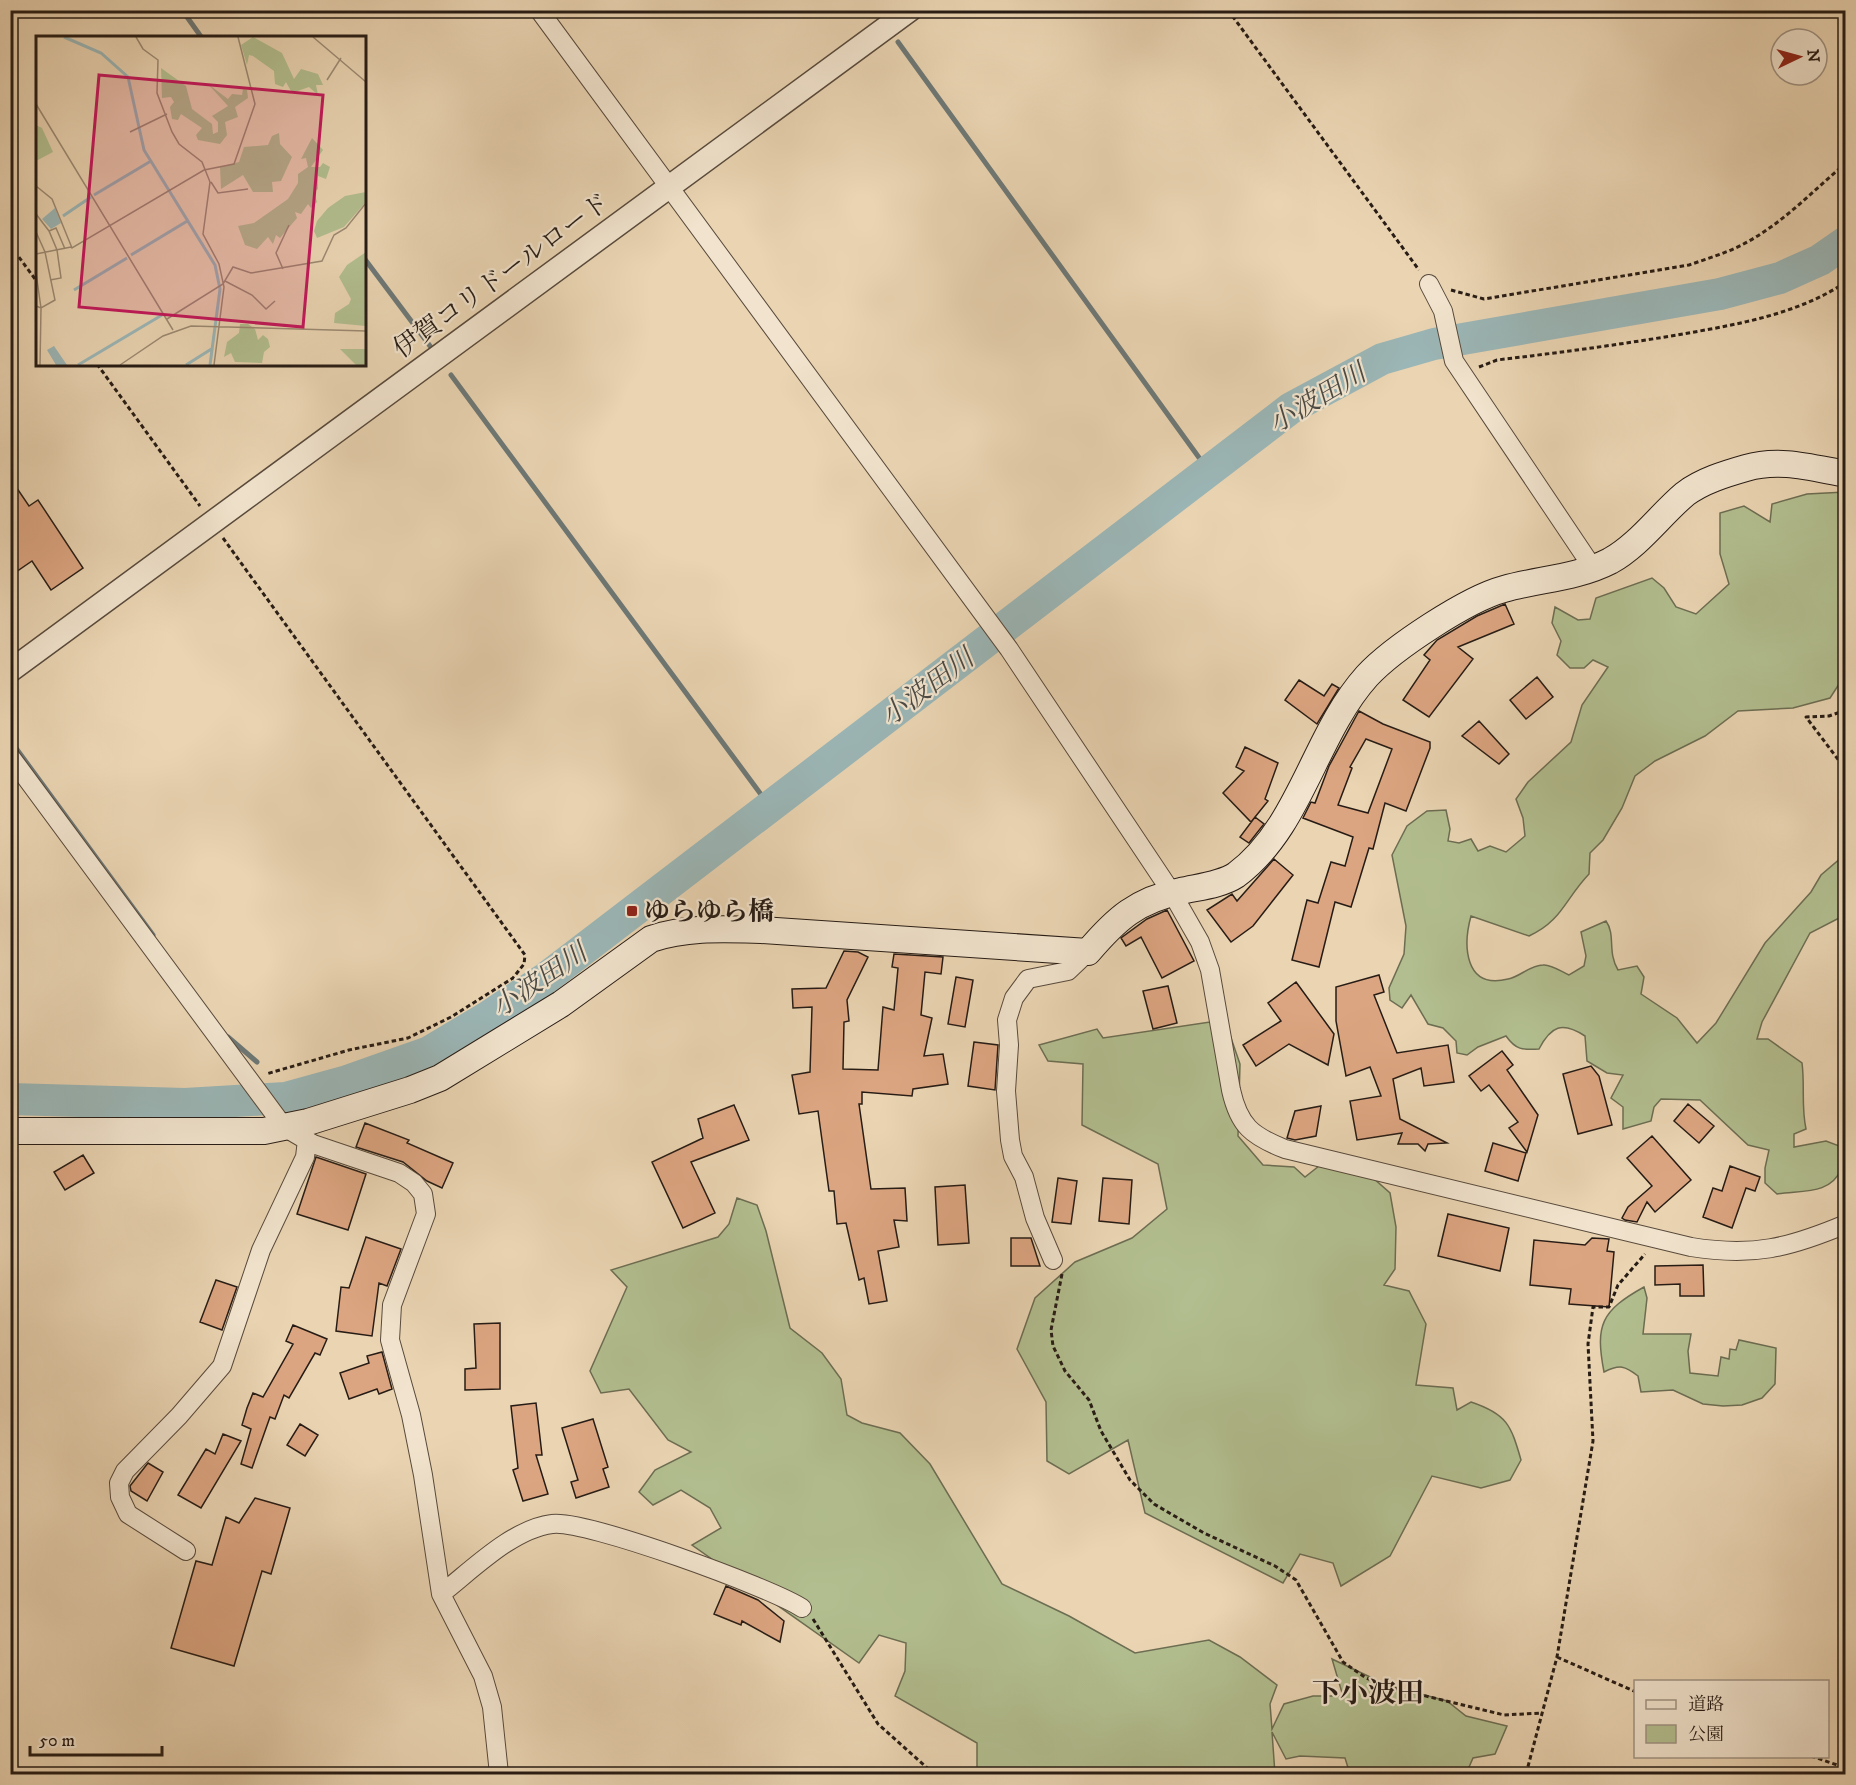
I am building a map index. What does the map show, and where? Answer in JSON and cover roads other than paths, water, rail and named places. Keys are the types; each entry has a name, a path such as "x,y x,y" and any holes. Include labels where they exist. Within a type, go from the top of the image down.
{"main road":[{"path":"10,1131 264,1131 278,1119 308,1122 399,1094 440,1078 561,1004 651,939 667,934 710,929 761,930 1088,952 1127,912 1147,900 1172,892 1221,882 1235,875 1270,841 1350,701 1367,677 1386,659 1453,613 1501,590 1593,568 1627,550 1687,493 1724,474 1750,466 1790,463 1845,474"}],"street":[{"path":"539,10 985,620 1009,649 1172,892 1200,942 1210,970 1235,1109 1246,1127 1260,1139 1285,1149 1691,1247 1735,1252 1787,1247 1845,1224"},
{"name":"伊賀コリドールロード","path":"10,671 211,522 325,442 910,10"},
{"path":"1429,284 1443,311 1459,367 1593,568"},
{"path":"10,756 278,1119 307,1140 399,1173 414,1183 423,1194 426,1214 392,1305 390,1331 393,1359 411,1414 423,1475 441,1594 483,1676 492,1707 499,1774"},
{"path":"1053,1260 1035,1218 1024,1177 1012,1148 1006,1091 1009,1045 1007,1020 1014,998 1028,979 1068,971 1088,952"},
{"path":"186,1551 128,1514 120,1497 119,1483 125,1471 179,1416 222,1365 261,1250 305,1157 307,1140"},
{"path":"441,1594 510,1539 551,1524 558,1524 603,1533 701,1566 789,1599 802,1608"}],"waterway":[{"path":"182,10 201,36"},
{"path":"875,10 880,16"},
{"path":"898,42 1208,470"},
{"name":"小波田川","path":"10,1099 185,1104 286,1098 344,1082 429,1052 546,978 1291,408 1382,359 1434,344 1720,294 1780,278 1820,260 1846,242"},
{"path":"366,261 430,346"},
{"path":"451,375 771,808"},
{"path":"10,740 153,935"},
{"path":"228,1037 257,1062"}],"place":[{"name":"ゆらゆら橋","path":"632,911"}],"district":[{"name":"下小波田","path":"1368,1692"}]}
